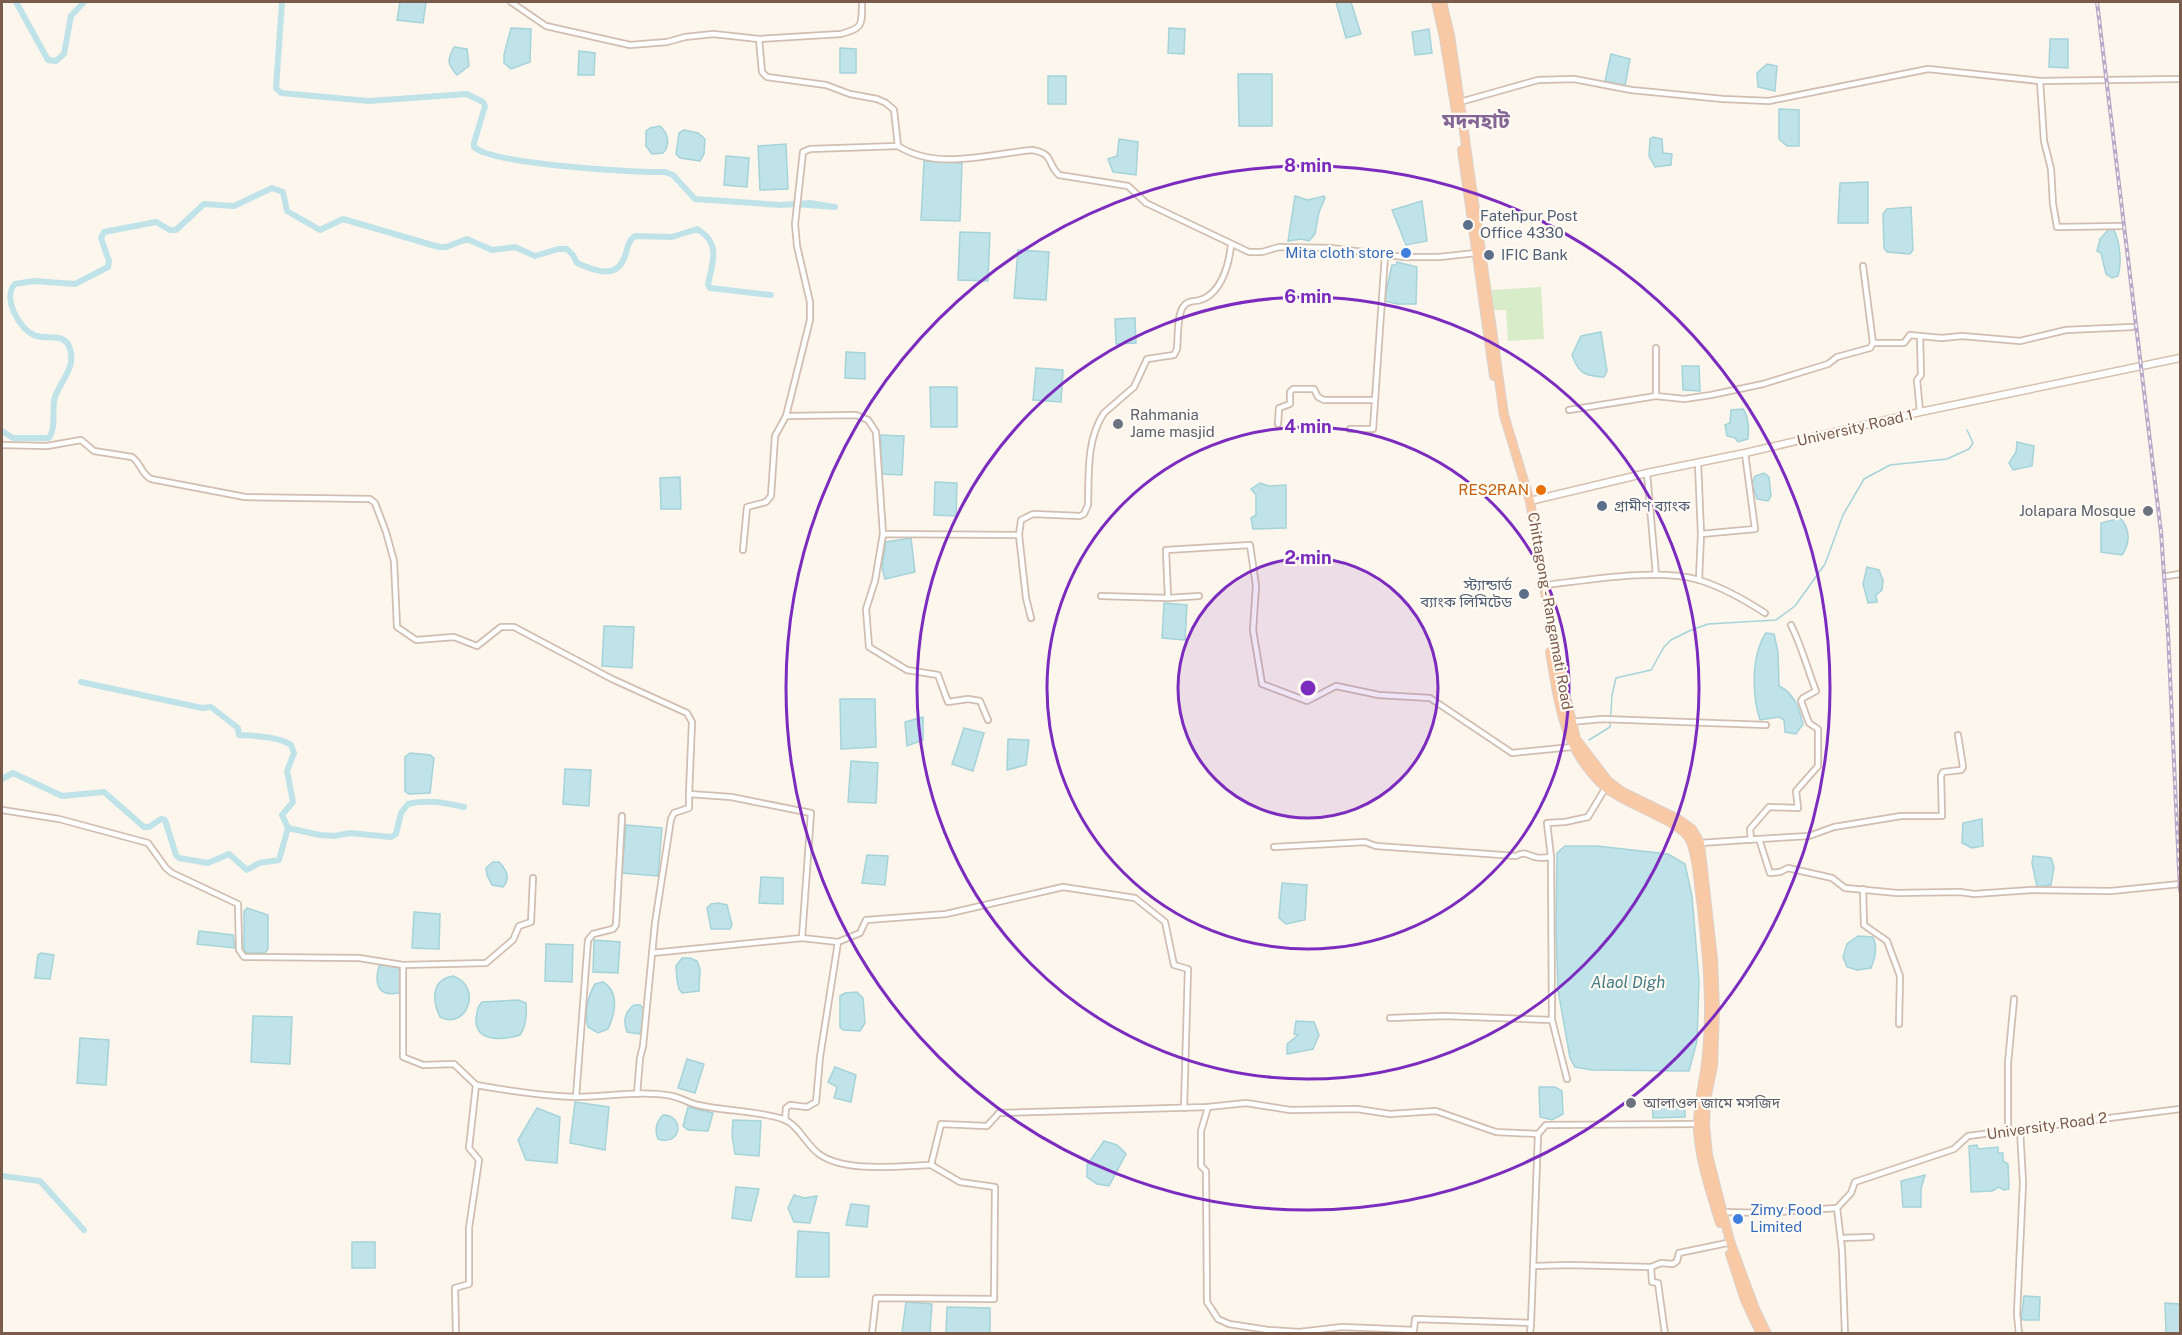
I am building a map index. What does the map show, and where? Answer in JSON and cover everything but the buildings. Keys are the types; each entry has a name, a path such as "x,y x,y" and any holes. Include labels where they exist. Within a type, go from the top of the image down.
{"highway":[{"name":"Chittagong - Rangamati Road","path":"1436,2 1449,66 1501,418 1525,501 1566,731 1572,747 1606,788 1629,803 1678,826 1691,841 1704,930 1710,997 1707,1053 1698,1124 1702,1159 1745,1300 1761,1334"},
{"name":"Chittagong - Rangamati Road","path":"1442,2 1450,35 1504,415 1530,501 1554,646 1570,722 1576,740 1608,781 1621,791 1678,819 1692,829 1700,843"},
{"path":"1700,843 1713,959 1715,1010 1713,1066 1706,1100 1705,1125 1708,1155 1730,1242 1755,1309 1767,1334"}],"main road":[{"name":"University Road 1","path":"1530,501 1920,412 2181,358"}],"street":[{"path":"511,2 546,26 630,45 667,42 685,37 713,34 759,39 840,34 860,26 862,5"},
{"path":"759,39 762,72 767,77 826,85 886,103 894,110 898,146"},
{"path":"1460,102 1538,80 1574,79 1631,90 1769,101 1928,69 2040,81 2181,79"},
{"path":"2040,81 2044,141 2051,169 2057,227 2121,226"},
{"path":"743,549 747,507 766,502 771,496 775,436 786,416 810,320 810,302 797,246 795,224 803,152 810,149 898,146 911,154 925,158 948,160 1021,151 1042,152 1050,157 1054,170 1059,175 1128,186 1146,203 1249,252 1262,252 1279,247 1331,248 1385,255 1440,257 1476,253"},
{"path":"1031,618 1026,598 1019,535 1021,520 1033,514 1080,516 1087,511 1090,449 1100,419 1134,387 1147,359 1174,354 1177,349 1180,312 1183,305 1211,295 1218,287 1231,245"},
{"path":"1350,429 1373,429 1385,255"},
{"path":"1569,410 1656,396 1684,399 1762,384 1828,364 1837,357 1870,348 1873,343 1863,266"},
{"path":"1873,343 1904,343 1910,335 1941,338 1962,336 2020,341 2066,330 2091,327 2132,327"},
{"path":"1920,336 1921,375 1917,380 1920,412"},
{"path":"1656,348 1656,396"},
{"path":"1278,424 1279,408 1290,404 1290,392 1293,389 1314,389 1318,397 1324,400 1375,400"},
{"path":"786,416 856,415 868,420 876,432 883,534 875,581 866,609 869,647 907,670 938,675 948,702 968,699 980,701 988,720"},
{"path":"2,445 47,446 81,440 94,451 132,457 146,477 151,479 245,497 370,499 375,503 394,561 397,627 416,640 454,636 477,646 501,627 514,627 612,679 687,713 692,722 689,808 672,815 654,923 638,1094"},
{"path":"1701,534 1755,529 1745,453"},
{"path":"1698,464 1701,534 1699,580"},
{"path":"1647,473 1656,575"},
{"path":"883,534 1019,535"},
{"path":"1168,597 1166,550 1250,545 1256,586 1253,630 1262,684 1307,701 1336,686 1379,695 1430,698 1512,753 1572,747"},
{"path":"2167,576 2181,574"},
{"path":"1546,585 1668,575 1699,580 1743,599 1765,613"},
{"path":"1101,596 1199,596"},
{"path":"1750,840 1749,829 1769,807 1798,807 1796,790 1818,766 1818,729 1809,723 1801,700 1816,691 1804,659 1803,648 1791,625"},
{"path":"1570,722 1602,719 1766,725"},
{"path":"1700,843 1809,836 1834,827 1901,816 1942,816 1941,776 1943,772 1960,770 1963,767 1958,735"},
{"path":"1566,1079 1552,1020 1551,857 1547,823 1588,818 1606,788"},
{"path":"689,794 731,796 811,813 802,938"},
{"path":"2,810 59,819 148,843 172,873 238,904 239,950 244,957 359,958 403,965 486,963 513,940 519,926 531,922 533,878"},
{"path":"576,1096 588,940 593,934 611,930 616,925 622,816"},
{"path":"1759,839 1770,873 1788,868 1832,878 1845,888 1897,893 1960,892 1974,894 2031,890 2111,891 2181,884"},
{"path":"1274,847 1365,842 1376,846 1516,856 1528,853 1537,858 1551,857"},
{"path":"652,953 802,938 838,942 860,933 866,920 946,914 1062,886 1135,898 1165,922 1174,965 1188,969 1184,1108"},
{"path":"1863,889 1864,925 1887,941 1900,976 1899,1024"},
{"path":"785,1120 786,1108 790,1105 807,1107 816,1102 820,1057 838,942"},
{"path":"403,965 403,1057 423,1065 454,1064 476,1085 528,1094 672,1096 699,1105 785,1120 804,1136 818,1154 837,1162 860,1166 931,1166 960,1182 995,1187 994,1299 876,1298 872,1334"},
{"path":"2008,1132 2008,1063 2014,999"},
{"path":"1390,1018 1444,1016 1552,1020"},
{"path":"456,1334 455,1288 469,1284 468,1227 479,1161 469,1148 476,1085"},
{"path":"931,1166 941,1124 987,1126 999,1113 1208,1107 1246,1102 1290,1110 1357,1109 1389,1114 1436,1111 1496,1132 1538,1134"},
{"path":"1208,1107 1201,1131 1201,1166 1206,1171 1208,1302 1218,1319 1229,1324 1299,1332 1342,1327 1414,1330 1415,1319 1531,1323"},
{"name":"University Road 2","path":"1837,1208 1851,1192 1855,1182 1954,1149 1968,1136 2181,1109"},
{"path":"1530,1334 1538,1134 1546,1125 1698,1124"},
{"path":"2019,1334 2017,1314 2023,1183 2020,1130"},
{"path":"1723,1212 1765,1213 1837,1208 1841,1238 1845,1334"},
{"path":"1841,1238 1871,1238"},
{"path":"1533,1266 1569,1264 1651,1267 1661,1263 1673,1264 1677,1261 1679,1253 1727,1243"},
{"path":"1651,1267 1652,1282 1658,1283 1665,1334"}],"green space":[{"path":"1541,287 1544,339 1508,341 1506,310 1493,310 1492,290"}],"water":[{"path":"400,2 426,2 423,23 397,20"},
{"path":"1336,2 1351,2 1361,34 1346,38"},
{"path":"511,28 531,29 530,62 511,69 504,63 504,55"},
{"path":"1169,28 1185,29 1184,54 1168,53"},
{"path":"1429,29 1432,53 1415,55 1412,32"},
{"path":"2050,39 2068,39 2068,68 2049,67"},
{"path":"454,47 467,49 469,66 457,75 449,62"},
{"path":"840,48 856,49 856,73 840,73"},
{"path":"579,51 595,53 594,75 578,75"},
{"path":"1611,54 1630,59 1625,86 1605,81"},
{"path":"1767,64 1777,66 1775,91 1758,87 1757,73"},
{"path":"1238,74 1272,74 1272,126 1239,126"},
{"path":"1048,76 1066,76 1066,104 1048,104"},
{"path":"1779,109 1799,110 1799,146 1787,146 1779,139"},
{"path":"660,126 667,136 668,143 663,153 652,154 646,146 646,131"},
{"path":"684,130 698,133 705,139 704,154 700,161 680,158 676,154 679,133"},
{"path":"1653,137 1662,139 1663,153 1672,154 1671,165 1655,167 1649,156 1650,139"},
{"path":"1119,139 1138,142 1136,175 1113,172 1108,159 1117,156"},
{"path":"786,144 788,189 760,190 758,146"},
{"path":"726,156 749,158 747,187 724,185"},
{"path":"924,161 962,163 960,221 921,220"},
{"path":"1868,182 1868,223 1838,223 1840,183"},
{"path":"1295,196 1308,200 1324,196 1325,198 1319,212 1315,234 1309,241 1301,239 1288,241"},
{"path":"1422,201 1427,241 1406,245 1392,210"},
{"path":"1911,207 1913,250 1910,254 1887,252 1884,248 1883,214 1887,209"},
{"path":"2109,229 2114,230 2120,253 2118,276 2112,278 2106,274 2101,253 2097,251 2100,239"},
{"path":"960,232 990,233 988,281 958,280"},
{"path":"1018,250 1049,252 1046,300 1014,298"},
{"path":"1397,262 1417,267 1416,304 1384,301 1392,265 1396,265"},
{"path":"1135,318 1136,343 1116,344 1115,319"},
{"path":"1601,332 1607,371 1604,377 1583,373 1572,355 1581,336"},
{"path":"846,352 865,353 865,379 845,378"},
{"path":"1682,366 1699,366 1700,391 1683,390"},
{"path":"1036,368 1063,370 1061,402 1033,400"},
{"path":"930,387 957,387 957,427 931,427"},
{"path":"1743,409 1747,419 1748,439 1738,442 1735,438 1727,436 1725,425 1730,423 1731,410"},
{"path":"881,435 904,436 902,475 880,474"},
{"path":"2017,442 2034,446 2032,466 2013,470 2009,463 2016,452"},
{"path":"1764,473 1769,477 1771,496 1768,501 1757,499 1752,484 1755,476"},
{"path":"680,477 681,509 661,509 660,478"},
{"path":"935,482 957,483 956,516 934,515"},
{"path":"1260,483 1269,486 1286,485 1286,528 1253,529 1251,518 1256,515 1256,495 1251,489"},
{"path":"2120,518 2128,532 2125,551 2122,555 2101,552 2101,523"},
{"path":"911,538 915,572 885,579 882,568 886,542"},
{"path":"1867,567 1879,570 1883,580 1882,590 1876,595 1877,602 1868,603 1863,584"},
{"path":"1164,603 1187,605 1185,640 1162,638"},
{"path":"604,626 634,627 632,668 602,666"},
{"path":"1766,633 1774,634 1778,652 1779,686 1792,697 1802,719 1803,724 1796,734 1785,732 1784,720 1779,717 1760,720 1757,710 1754,687 1755,664"},
{"path":"840,699 875,699 876,747 841,749"},
{"path":"923,717 923,740 907,746 905,722"},
{"path":"964,728 984,733 973,771 952,764"},
{"path":"1008,739 1029,740 1026,765 1007,770"},
{"path":"410,753 430,755 434,758 430,793 409,794 405,791 405,757"},
{"path":"851,761 878,763 876,803 848,802"},
{"path":"565,769 591,770 589,806 563,804"},
{"path":"1982,819 1983,846 1972,848 1962,843 1963,823"},
{"path":"626,825 662,828 658,876 622,873"},
{"name":"Alaol Digh","path":"1565,846 1597,846 1668,854 1685,864 1692,896 1699,981 1697,1041 1689,1071 1592,1070 1575,1067 1570,1058 1558,990 1556,929 1557,853"},
{"path":"867,855 888,856 885,885 862,883"},
{"path":"2033,856 2051,858 2054,867 2051,885 2037,887 2032,863"},
{"path":"493,862 499,862 505,871 507,880 503,887 492,885 487,875 486,868"},
{"path":"761,877 783,878 783,904 759,903"},
{"path":"1282,883 1307,885 1305,920 1286,924 1279,918"},
{"path":"711,904 727,905 732,925 730,929 711,929 707,908"},
{"path":"247,908 268,915 268,949 265,953 246,953 244,950 244,911"},
{"path":"414,912 440,914 439,949 412,948"},
{"path":"199,931 233,935 235,948 197,944"},
{"path":"1858,936 1873,937 1875,953 1871,968 1857,970 1847,967 1843,957 1847,944"},
{"path":"594,940 620,942 618,973 593,972"},
{"path":"546,944 573,945 572,982 545,981"},
{"path":"41,953 54,955 50,979 35,978 38,955"},
{"path":"682,958 697,961 700,969 699,991 682,993 679,989 676,966"},
{"path":"384,964 399,968 401,980 399,993 386,993 379,988 377,978 379,966"},
{"path":"453,976 462,981 469,997 464,1013 450,1020 440,1017 435,992 441,982"},
{"path":"603,982 612,991 614,1010 608,1029 598,1033 588,1027 587,1010 590,994 595,984"},
{"path":"857,992 863,998 865,1023 860,1031 843,1030 840,1027 840,996"},
{"path":"518,1000 526,1003 525,1024 520,1035 499,1039 481,1033 476,1020 478,1008 482,1002"},
{"path":"634,1005 640,1005 644,1009 642,1029 639,1034 627,1032 625,1024 626,1014"},
{"path":"253,1016 292,1017 290,1064 251,1062"},
{"path":"1296,1021 1314,1022 1319,1035 1313,1049 1287,1054 1287,1044 1298,1035 1294,1034"},
{"path":"80,1038 109,1040 106,1085 77,1083"},
{"path":"687,1059 704,1064 695,1093 678,1088"},
{"path":"835,1067 856,1075 851,1102 834,1098 837,1087 828,1082"},
{"path":"1539,1087 1555,1087 1562,1091 1563,1114 1552,1120 1540,1117"},
{"path":"575,1102 609,1107 605,1150 570,1143"},
{"path":"1652,1102 1685,1102 1685,1117 1653,1118"},
{"path":"688,1107 713,1113 708,1131 688,1130 683,1126"},
{"path":"537,1108 560,1117 557,1163 526,1160 518,1140"},
{"path":"663,1115 670,1116 677,1125 678,1130 672,1139 658,1139 657,1123"},
{"path":"733,1120 761,1121 759,1156 735,1154 732,1136"},
{"path":"1104,1141 1117,1145 1126,1154 1109,1186 1097,1184 1087,1177 1087,1165"},
{"path":"1977,1145 1978,1149 1998,1147 1998,1153 2003,1153 2003,1161 2008,1164 2009,1189 2004,1190 1999,1187 1992,1191 1971,1192 1969,1146"},
{"path":"1925,1175 1921,1189 1921,1207 1903,1207 1901,1181"},
{"path":"736,1187 759,1189 751,1221 732,1218"},
{"path":"794,1195 804,1198 817,1196 810,1223 794,1222 788,1208"},
{"path":"851,1204 869,1206 867,1227 846,1225"},
{"path":"798,1231 829,1233 829,1277 796,1277"},
{"path":"352,1242 375,1242 375,1268 352,1268"},
{"path":"2024,1296 2040,1297 2039,1320 2021,1319"},
{"path":"906,1302 932,1304 930,1333 902,1333"},
{"path":"2165,1303 2180,1304 2180,1333 2166,1333"},
{"path":"947,1307 990,1308 990,1333 946,1333"}],"waterway":[{"path":"16,2 48,60 56,61 64,54 71,16 84,2"},
{"path":"282,2 276,88 281,93 369,101 467,94 483,102 485,106 474,147 487,153 535,163 624,171 665,172 673,175 695,199 781,205 810,203 835,207 795,204"},
{"path":"2,431 13,438 49,438 53,428 55,397 71,362 68,343 60,338 34,335 28,332 18,320 10,297 15,284 34,281 75,284 108,267 109,261 101,238 104,232 156,222 170,230 176,230 204,204 234,206 272,188 283,192 287,211 320,230 343,219 439,247 446,247 467,239 492,250 515,247 535,256 558,249 567,249 577,263 605,272 621,264 629,243 635,236 672,237 697,229 705,234 712,246 713,260 708,284 710,288 771,295"},
{"path":"1589,740 1610,727 1612,695 1616,678 1651,670 1664,647 1671,640 1708,624 1776,620 1795,606 1825,564 1843,515 1864,479 1890,465 1947,459 1969,449 1973,443 1967,430"},
{"path":"81,682 202,708 211,707 238,728 239,735 272,738 291,745 294,753 287,771 293,802 282,815 288,828"},
{"path":"2,779 13,773 62,796 104,792 144,827 149,827 161,819 165,820 179,858 208,863 229,854 247,870 259,863 279,860 288,828 320,835 334,836 350,833 391,837 396,834 401,813 408,804 429,802 464,807"},
{"path":"2,1176 40,1181 84,1230"}],"railway":[{"path":"2097,2 2161,532 2180,891"}],"place":[{"name":"Fatehpur Post Office 4330","path":"1468,225"},
{"name":"Mita cloth store","path":"1406,253"},
{"name":"IFIC Bank","path":"1489,255"},
{"name":"Rahmania Jame masjid","path":"1118,424"},
{"name":"RES2RAN","path":"1541,490"},
{"name":"গ্রামীণ ব্যাংক","path":"1602,506"},
{"name":"Jolapara Mosque","path":"2148,511"},
{"name":"স্ট্যান্ডার্ড ব্যাংক লিমিটেড","path":"1524,594"},
{"name":"আলাওল জামে মসজিদ","path":"1631,1103"},
{"name":"Zimy Food Limited","path":"1738,1219"}],"district":[{"name":"মদনহাট","path":"1476,121"}]}
